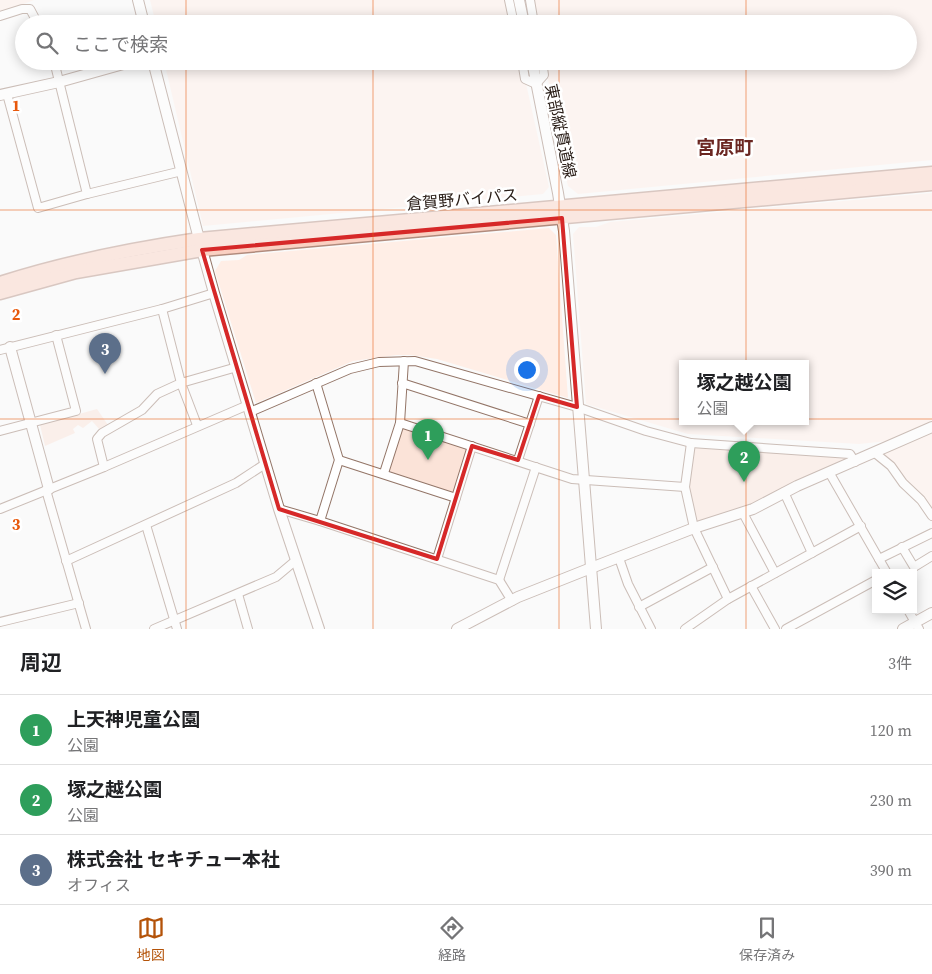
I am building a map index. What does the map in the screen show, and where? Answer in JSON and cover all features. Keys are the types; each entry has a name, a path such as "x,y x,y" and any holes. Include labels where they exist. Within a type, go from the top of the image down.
{"highway":[{"name":"倉賀野バイパス","path":"561,212 932,173"},
{"name":"倉賀野バイパス","path":"0,282 128,250 561,212 932,184"},
{"name":"倉賀野バイパス","path":"0,294 76,272 200,244"}],"street":[{"path":"138,0 141,15"},
{"path":"508,0 512,15"},
{"path":"519,0 522,15"},
{"path":"530,0 532,15"},
{"path":"0,16 22,9 30,9 33,15"},
{"path":"56,70 87,194"},
{"path":"102,70 59,82 3,94 38,208 182,170"},
{"path":"155,70 214,293 295,561 319,629"},
{"path":"524,70 525,79 536,84 544,75 543,70"},
{"name":"東部縦貫道線","path":"534,70 561,212 596,629"},
{"path":"86,629 66,562 31,424 5,348 162,309 214,293"},
{"path":"162,309 181,383 197,425"},
{"path":"0,431 76,411 56,335"},
{"path":"384,473 400,423 404,361"},
{"path":"1,506 104,467 197,425 249,408 364,364 404,361 429,365 539,396 646,431 691,443 850,454 855,462"},
{"path":"104,467 97,439 102,433 142,410 157,394 181,383 237,367"},
{"path":"316,383 339,460 320,521"},
{"path":"402,383 530,424"},
{"path":"518,460 539,396"},
{"path":"400,423 572,479 684,487"},
{"path":"456,629 512,601 591,568 694,528 743,513 784,492 932,427"},
{"path":"691,443 684,487 694,528 728,599"},
{"path":"438,559 472,446"},
{"path":"875,453 891,466 903,483 921,500 932,516"},
{"path":"339,460 384,473 456,498"},
{"path":"66,562 236,483 265,464"},
{"path":"499,580 536,467"},
{"path":"829,472 885,569"},
{"path":"784,492 812,553"},
{"path":"279,509 499,580 512,601"},
{"path":"743,513 775,573"},
{"path":"146,526 177,629"},
{"path":"685,629 728,599 861,526"},
{"path":"879,559 932,532"},
{"path":"902,547 914,567 932,556"},
{"path":"619,558 639,607 651,629"},
{"path":"154,629 276,577 295,561"},
{"path":"639,607 713,567"},
{"path":"786,629 872,582"},
{"path":"751,586 775,629"},
{"path":"238,594 248,629"},
{"path":"0,622 79,603"},
{"path":"910,614 917,626"},
{"path":"903,629 917,626 932,614"}],"highlighted area":[{"path":"562,218 577,407 539,396 518,460 472,446 437,559 279,509 202,250"}],"shaded area":[{"path":"0,0 34,0 0,13"},
{"path":"150,0 507,0 510,15 154,15"},
{"path":"532,0 932,0 932,160 578,194 568,186 549,104 546,70 917,70 917,15 535,15"},
{"path":"166,70 523,70 549,187 543,194 203,226"},
{"path":"932,193 932,422 888,441 859,444 688,434 586,404 573,234 579,227 596,227 610,222"},
{"path":"549,228 556,235 568,398 437,359 397,355 353,361 256,403 215,271 221,261 239,260 247,255"},
{"path":"97,409 108,425 100,430 92,421 83,428 78,425 73,429 75,433 45,446 40,425"},
{"path":"404,428 467,447 455,490 452,492 391,472 388,469 401,429"},
{"path":"932,433 932,511 883,458 884,454"},
{"path":"696,448 847,457 847,461 748,507 696,522 689,486 694,450"}],"place":[{"name":"株式会社 セキチュー本社","path":"105,374"},
{"name":"上天神児童公園","path":"428,460"},
{"name":"塚之越公園","path":"744,482"}],"district":[{"name":"宮原町","path":"725,147"}]}
